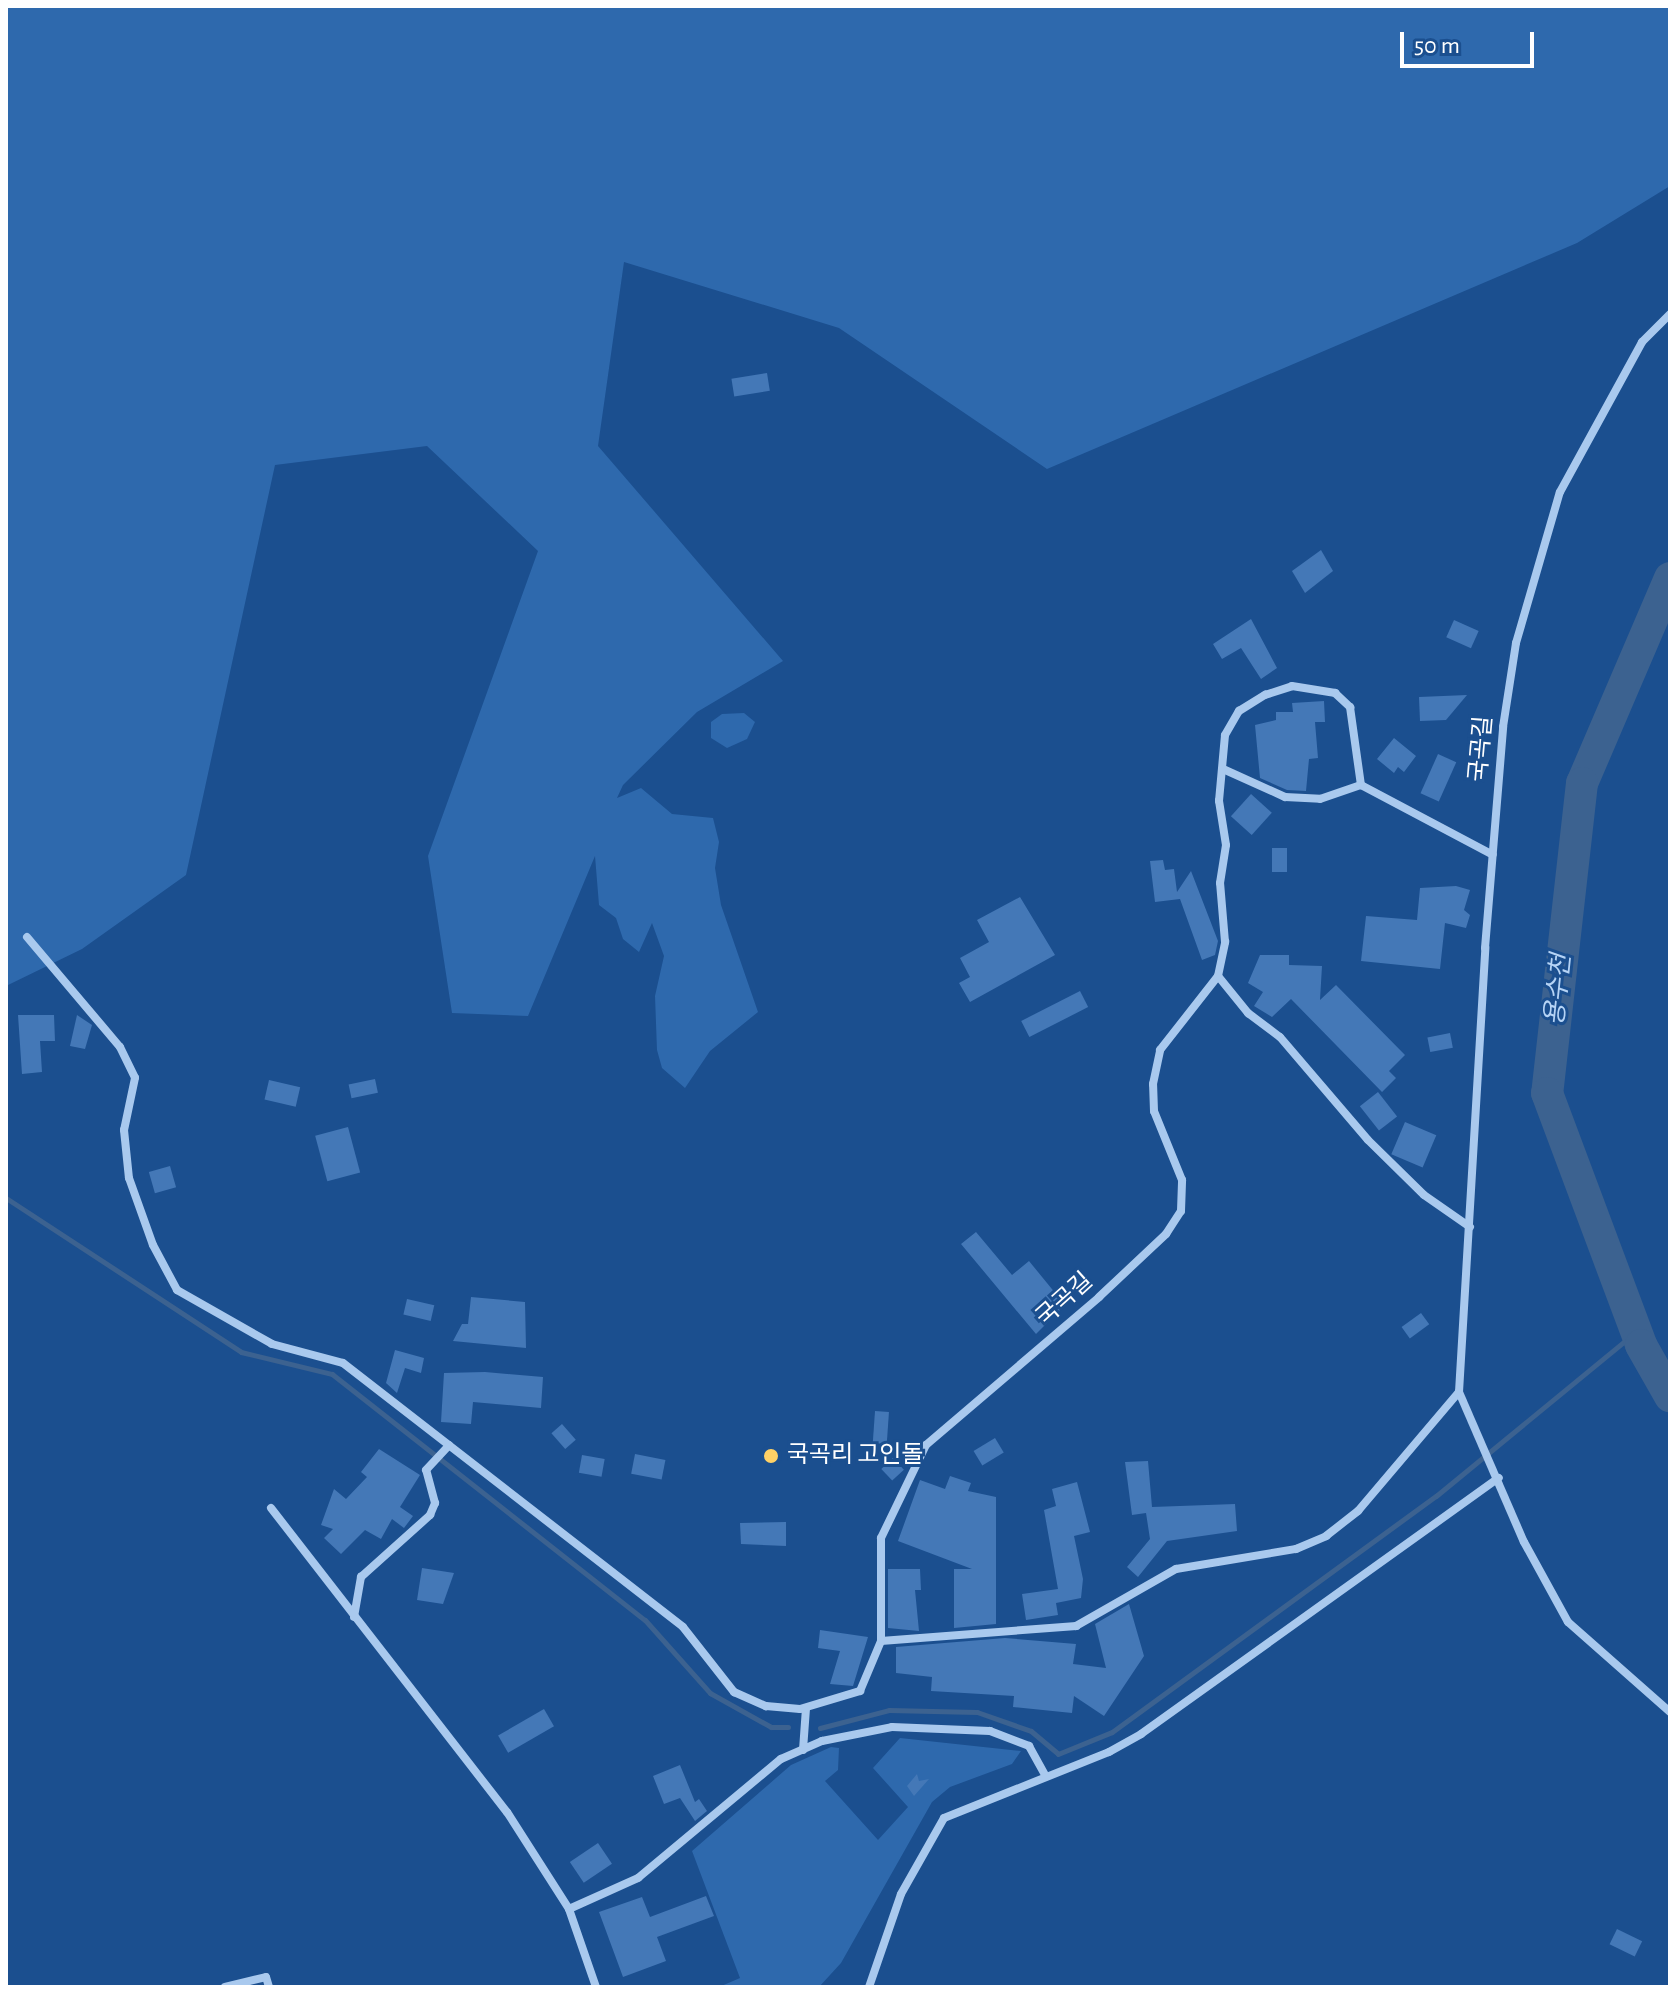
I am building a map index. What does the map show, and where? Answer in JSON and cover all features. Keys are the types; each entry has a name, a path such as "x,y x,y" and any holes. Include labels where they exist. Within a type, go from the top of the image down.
{"street":[{"name":"국곡길","path":"1459,1392 1503,727 1536,566 1560,492 1597,419 1642,342 1670,314"},
{"name":"국곡길","path":"881,1641 881,1538 926,1445 1099,1297 1166,1234 1181,1211 1182,1180 1154,1111 1153,1084 1160,1050 1218,976 1225,942 1220,883 1226,845 1219,801 1225,735 1239,711 1284,689 1316,687 1335,693 1350,707 1361,785"},
{"path":"1223,769 1285,797 1320,799 1361,785 1493,855"},
{"path":"27,937 120,1047 135,1078 124,1130 129,1178 153,1245 177,1290 272,1344 343,1363 447,1447 683,1627 734,1692 766,1706 806,1708 860,1691 881,1641 1076,1626 1176,1569 1296,1549 1326,1536 1358,1511 1459,1392 1498,1474 1524,1542 1568,1622 1670,1712"},
{"path":"1218,976 1248,1013 1280,1037 1379,1151 1424,1195 1470,1227"},
{"path":"354,1617 361,1577 430,1515 435,1503 426,1470 447,1447"},
{"path":"869,1987 901,1894 944,1818 1141,1734 1498,1474"},
{"path":"271,1508 507,1812 569,1909 596,1987"},
{"path":"803,1750 806,1708"},
{"path":"569,1909 638,1878 781,1759 803,1750 892,1727 990,1731 1029,1746 1046,1777"},
{"path":"225,1987 266,1977 269,1987"}],"shaded area":[{"path":"6,6 1670,6 1670,186 1577,243 1047,469 839,328 624,262 598,446 783,661 697,712 623,785 617,798 641,788 672,814 713,818 719,842 715,868 721,905 758,1012 710,1051 685,1088 662,1068 657,1050 655,996 664,956 652,923 639,952 623,939 616,918 599,905 595,856 528,1016 452,1013 428,856 538,551 427,446 275,465 186,875 82,949 6,986"},
{"path":"744,713 755,722 747,739 727,748 711,738 711,722 722,714"},
{"path":"900,1738 1021,1751 1012,1764 950,1787 932,1802 841,1963 819,1987 719,1987 740,1978 692,1851 791,1765 831,1747 839,1748 838,1770 825,1781 878,1840 908,1807 873,1768"}],"building":[{"path":"767,373 770,391 734,396 731,379"},
{"path":"1321,550 1333,571 1305,593 1292,571"},
{"path":"1251,619 1277,668 1261,679 1241,648 1222,659 1213,644"},
{"path":"1454,620 1479,631 1471,648 1446,637"},
{"path":"1467,695 1446,720 1420,721 1419,697"},
{"path":"1324,701 1325,722 1315,722 1318,758 1309,759 1306,791 1287,790 1260,778 1255,725 1276,720 1276,712 1293,712 1292,703"},
{"path":"1394,738 1416,756 1404,772 1398,767 1394,773 1377,759"},
{"path":"1438,754 1456,762 1439,801 1421,793"},
{"path":"1251,794 1272,813 1252,835 1231,816"},
{"path":"1272,848 1287,848 1287,872 1272,872"},
{"path":"1163,860 1165,870 1174,869 1177,892 1191,871 1218,941 1215,955 1202,960 1180,899 1155,902 1150,861"},
{"path":"1456,886 1470,890 1464,910 1470,915 1466,928 1445,923 1440,969 1361,961 1366,916 1417,920 1420,888"},
{"path":"1020,897 1055,955 970,1002 959,983 970,977 960,958 989,942 977,920"},
{"path":"1260,955 1289,955 1289,965 1322,966 1320,1000 1336,985 1405,1055 1389,1071 1396,1078 1382,1092 1291,999 1272,1017 1254,1006 1263,992 1248,983"},
{"path":"1080,991 1088,1007 1029,1037 1021,1021"},
{"path":"18,1015 54,1015 55,1041 40,1041 42,1072 22,1074"},
{"path":"77,1015 92,1025 85,1049 70,1046"},
{"path":"1450,1033 1453,1048 1430,1052 1427,1037"},
{"path":"375,1079 378,1093 352,1098 349,1085"},
{"path":"269,1080 300,1087 296,1107 265,1099"},
{"path":"1378,1092 1397,1116 1379,1131 1360,1106"},
{"path":"1405,1122 1436,1135 1423,1168 1391,1154"},
{"path":"348,1127 360,1172 327,1181 315,1136"},
{"path":"170,1166 176,1187 155,1193 149,1172"},
{"path":"976,1232 1012,1275 1029,1261 1065,1305 1036,1334 961,1244"},
{"path":"471,1297 525,1302 526,1348 453,1341 462,1324 468,1324"},
{"path":"407,1299 434,1305 431,1321 403,1315"},
{"path":"1421,1313 1429,1324 1410,1338 1402,1327"},
{"path":"395,1350 424,1358 421,1373 405,1368 397,1393 386,1383"},
{"path":"485,1372 543,1377 541,1408 473,1402 471,1424 441,1422 444,1373"},
{"path":"875,1411 889,1412 887,1444 873,1443"},
{"path":"562,1424 576,1440 565,1449 551,1433"},
{"path":"995,1438 1004,1453 982,1465 974,1451"},
{"path":"379,1449 420,1475 400,1507 413,1516 404,1528 392,1519 381,1539 365,1530 341,1554 324,1538 333,1529 321,1525 334,1489 346,1499 367,1477 361,1472"},
{"path":"635,1454 665,1460 662,1480 631,1474"},
{"path":"582,1455 605,1459 602,1477 579,1473"},
{"path":"893,1458 904,1470 892,1481 881,1469"},
{"path":"1148,1461 1152,1507 1235,1504 1237,1531 1167,1541 1138,1577 1127,1567 1150,1539 1146,1513 1132,1515 1125,1462"},
{"path":"950,1476 971,1483 968,1491 996,1497 996,1624 954,1628 954,1569 972,1569 898,1541 920,1480 945,1489"},
{"path":"1077,1482 1090,1532 1074,1536 1083,1579 1081,1598 1056,1603 1058,1615 1026,1620 1022,1594 1058,1589 1044,1510 1056,1506 1052,1489"},
{"path":"786,1522 786,1546 741,1544 740,1523"},
{"path":"422,1568 454,1573 443,1604 417,1600"},
{"path":"888,1569 920,1569 921,1590 915,1590 919,1631 888,1628"},
{"path":"1129,1604 1144,1656 1104,1716 1074,1696 1072,1713 1013,1707 1014,1696 931,1691 932,1677 896,1673 896,1647 1005,1638 1076,1644 1073,1664 1106,1668 1095,1624"},
{"path":"820,1630 868,1637 853,1686 830,1684 840,1651 818,1648"},
{"path":"544,1709 554,1726 508,1753 498,1736"},
{"path":"680,1765 695,1802 699,1799 707,1811 695,1821 680,1798 664,1804 653,1776"},
{"path":"917,1774 919,1781 929,1779 914,1796 907,1786"},
{"path":"598,1843 612,1864 584,1883 570,1862"},
{"path":"706,1896 714,1916 657,1937 666,1961 623,1977 599,1912 642,1897 650,1917"},
{"path":"1617,1929 1642,1941 1635,1957 1610,1944"}],"waterway":[{"name":"용수천","path":"1670,578 1582,783 1547,1093 1641,1345 1670,1396"},
{"path":"6,1198 241,1352 332,1374 645,1620 710,1693 771,1727 788,1727"},
{"path":"820,1728 889,1710 977,1712 1031,1731 1058,1754 1112,1732 1436,1496 1636,1332"}],"place":[{"name":"국곡리 고인돌","path":"771,1456"}]}
